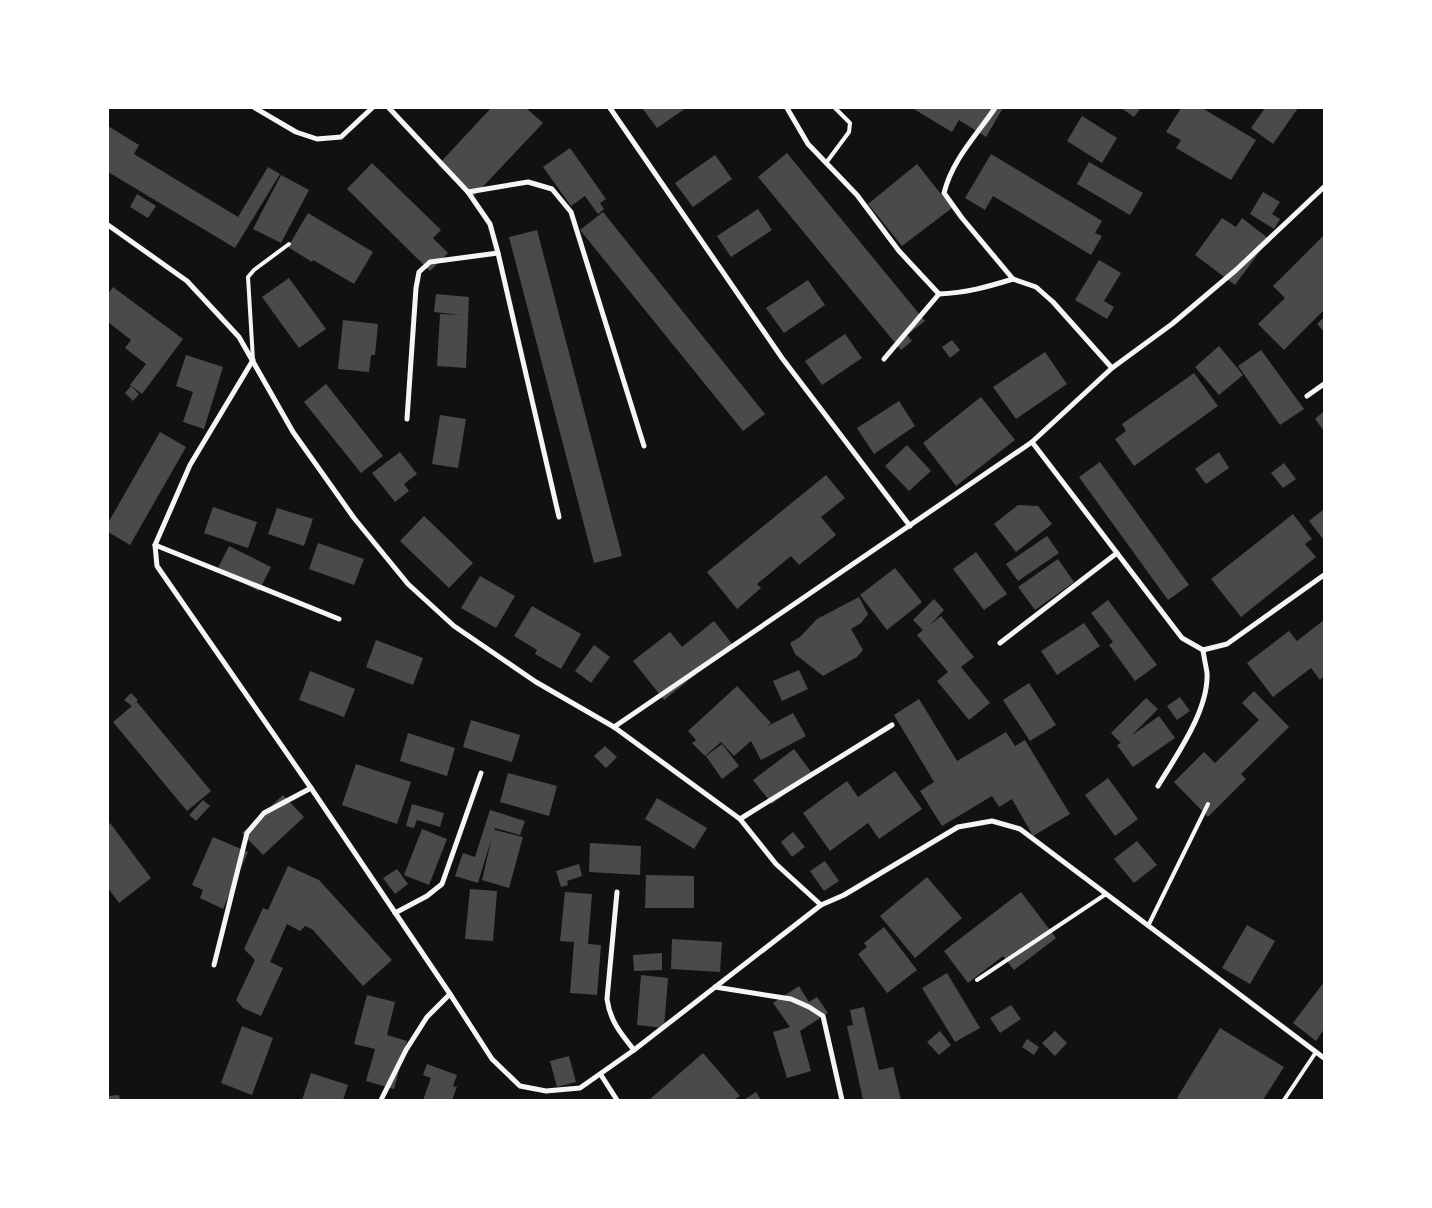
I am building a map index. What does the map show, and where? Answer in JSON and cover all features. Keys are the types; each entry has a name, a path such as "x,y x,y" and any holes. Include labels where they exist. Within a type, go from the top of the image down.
{"street":[{"path":"255,108 296,132 317,139 341,137 372,108"},
{"path":"389,108 468,192 490,224 559,517"},
{"path":"610,108 782,358 910,526"},
{"path":"787,108 808,144 857,195 898,251 939,294"},
{"path":"995,108 955,162 947,179 944,193 962,218 1013,279 1036,287 1053,302 1112,368"},
{"path":"468,192 528,182 552,190 571,212 644,446"},
{"path":"614,727 1032,442 1112,368 1172,324 1236,270 1324,187"},
{"path":"108,225 187,282 239,337 293,432 354,518 408,584 454,626 536,682 614,727 740,819 776,864 821,905"},
{"path":"407,419 416,288 419,272 430,262 498,253"},
{"path":"884,359 939,294 961,293 1013,279"},
{"path":"253,360 190,465 155,545 158,566 171,588 312,788 492,1060 520,1086 546,1091 580,1088 634,1050 821,905 844,895 958,827 992,821 1020,829 1324,1058"},
{"path":"1308,396 1324,384"},
{"path":"1032,442 1182,638 1203,650 1227,644 1324,575"},
{"path":"155,545 339,619"},
{"path":"1000,643 1117,553"},
{"path":"1158,786 1186,739 1204,699 1207,674 1203,650"},
{"path":"740,819 892,725"},
{"path":"395,913 427,896 442,884 481,773"},
{"path":"214,965 247,833 264,813 312,788"},
{"path":"616,892 607,999 609,1013 617,1029 634,1050"},
{"path":"715,987 791,999 823,1016 842,1100"},
{"path":"381,1100 406,1050 427,1017 450,994"},
{"path":"601,1075 617,1100"}],"lane":[{"path":"826,163 849,132 850,127 850,123 835,108"},
{"path":"253,360 248,278 254,270 289,244"},
{"path":"1148,926 1208,804"},
{"path":"977,980 1106,894"},
{"path":"1284,1100 1316,1052"}],"building":[{"path":"491,108 526,108 543,123 473,197 438,165"},
{"path":"642,108 686,108 657,128"},
{"path":"912,108 1003,108 986,137 959,120 952,132"},
{"path":"1121,108 1141,108 1134,117"},
{"path":"1181,108 1202,108 1256,140 1231,180 1176,148 1181,140 1166,132"},
{"path":"1265,108 1298,108 1273,144 1251,128"},
{"path":"1082,116 1117,138 1102,163 1067,141"},
{"path":"108,126 139,145 134,154 238,217 268,167 280,174 235,248 108,172"},
{"path":"570,148 606,199 600,203 604,209 598,214 585,196 571,206 543,167"},
{"path":"787,153 925,321 907,335 912,341 901,350 758,177"},
{"path":"991,154 1102,221 1095,233 1102,236 1091,255 993,196 985,210 965,198"},
{"path":"715,155 732,179 693,207 675,183"},
{"path":"1089,162 1143,193 1130,215 1077,184"},
{"path":"372,163 441,230 433,238 448,253 430,271 347,189"},
{"path":"917,164 952,208 902,246 868,204"},
{"path":"281,175 309,190 281,243 253,229"},
{"path":"1263,192 1280,202 1272,214 1280,219 1274,229 1250,214"},
{"path":"137,194 156,206 148,218 130,207"},
{"path":"758,209 772,230 731,257 717,236"},
{"path":"603,212 765,414 743,431 580,230"},
{"path":"308,213 373,252 354,284 288,247"},
{"path":"1222,218 1236,227 1242,218 1269,239 1235,285 1195,255"},
{"path":"537,230 622,556 594,563 509,237"},
{"path":"1324,235 1324,310 1284,350 1258,324 1285,298 1273,286"},
{"path":"1099,260 1121,273 1104,301 1114,307 1107,319 1075,300"},
{"path":"289,278 326,329 299,348 262,297"},
{"path":"808,280 825,305 784,333 766,308"},
{"path":"113,287 183,339 142,394 130,385 146,364 125,348 131,340 108,322 108,294"},
{"path":"436,294 469,297 466,368 437,366 440,314 461,315 434,312"},
{"path":"1324,317 1324,332 1317,324"},
{"path":"343,320 378,324 375,355 371,355 369,372 338,369"},
{"path":"845,334 862,358 822,385 805,361"},
{"path":"952,340 960,350 950,358 942,347"},
{"path":"1219,346 1243,375 1219,395 1195,367"},
{"path":"1261,350 1304,409 1280,425 1238,366"},
{"path":"1045,352 1067,384 1016,419 993,387"},
{"path":"186,355 223,367 204,429 183,422 193,392 176,386"},
{"path":"1194,373 1218,406 1134,466 1115,439 1126,431 1122,424"},
{"path":"326,384 383,456 361,473 304,402"},
{"path":"131,386 139,394 133,401 125,393"},
{"path":"981,397 1015,440 956,486 923,443"},
{"path":"899,401 915,426 874,454 857,428"},
{"path":"1324,411 1324,431 1315,419"},
{"path":"440,415 466,419 458,468 432,464"},
{"path":"160,432 186,447 130,545 108,532 108,523"},
{"path":"907,445 931,471 909,491 885,466"},
{"path":"400,452 417,474 404,484 409,491 395,502 372,473"},
{"path":"1219,452 1229,468 1206,484 1195,469"},
{"path":"1100,462 1189,585 1168,600 1079,477"},
{"path":"1284,463 1296,479 1283,488 1271,473"},
{"path":"826,475 845,498 821,517 836,535 799,565 791,556 757,584 761,588 737,609 707,572"},
{"path":"1018,505 1038,506 1052,524 1016,552 994,524"},
{"path":"213,507 257,522 248,548 204,533"},
{"path":"277,508 313,519 304,546 268,534"},
{"path":"1324,509 1324,540 1309,521"},
{"path":"1293,514 1312,539 1305,544 1316,557 1241,617 1211,579"},
{"path":"424,516 473,563 449,588 400,541"},
{"path":"1047,536 1059,553 1018,581 1006,564"},
{"path":"318,543 364,559 354,585 309,569"},
{"path":"229,546 271,567 259,591 217,570"},
{"path":"976,552 1007,594 984,610 953,569"},
{"path":"1058,559 1074,582 1035,610 1018,587"},
{"path":"895,568 922,602 887,630 860,595"},
{"path":"480,576 515,596 496,628 461,608"},
{"path":"859,597 868,614 861,623 851,629 863,650 857,657 823,676 795,654 790,643 800,637 817,619"},
{"path":"934,599 944,610 930,625 941,616 974,657 961,667 990,703 969,720 937,681 948,672 917,635 923,630 913,620"},
{"path":"1108,600 1157,665 1135,681 1109,645 1113,642 1091,613"},
{"path":"532,606 581,634 561,669 535,654 537,650 514,636"},
{"path":"1324,620 1324,676 1320,680 1311,668 1273,697 1247,663 1289,631 1297,641"},
{"path":"714,621 733,645 664,700 633,661 670,632 682,647"},
{"path":"1084,623 1100,646 1057,675 1041,651"},
{"path":"376,640 423,658 413,685 366,667"},
{"path":"594,645 610,657 591,683 575,671"},
{"path":"799,670 808,689 782,701 773,681"},
{"path":"310,671 355,689 344,717 299,700"},
{"path":"1029,683 1056,725 1030,741 1003,700"},
{"path":"737,686 771,723 766,727 793,713 806,736 761,760 751,741 734,756 721,742 705,756 692,743 696,740 688,731"},
{"path":"1254,691 1289,727 1241,774 1246,779 1208,817 1174,782 1204,752 1215,763 1259,720 1242,703"},
{"path":"131,693 138,700 134,705 137,702 211,791 187,811 113,722 132,706 124,700"},
{"path":"1180,697 1190,711 1177,720 1167,706"},
{"path":"1146,698 1158,709 1131,736 1159,716 1175,738 1133,767 1117,745 1121,743 1111,733"},
{"path":"919,699 957,761 1006,732 1015,746 1025,740 1070,814 1033,836 1012,799 999,807 992,796 942,826 920,791 934,782 894,715"},
{"path":"471,720 520,735 512,762 463,747"},
{"path":"408,733 455,748 447,776 400,761"},
{"path":"722,744 739,766 722,779 706,756"},
{"path":"605,746 617,757 606,768 594,756"},
{"path":"794,749 812,773 772,804 753,780"},
{"path":"356,764 411,782 397,824 342,805"},
{"path":"895,771 922,809 879,839 868,823 830,851 803,813 847,781 858,797"},
{"path":"508,773 557,786 549,816 500,802"},
{"path":"1108,778 1138,819 1115,836 1085,795"},
{"path":"283,795 304,817 263,855 242,833"},
{"path":"657,798 707,828 694,849 645,819"},
{"path":"203,800 210,806 196,821 189,815"},
{"path":"412,804 444,813 440,827 417,820 414,828 406,826"},
{"path":"490,810 525,821 520,835 495,828 495,830 523,837 509,888 482,880 492,837 478,883 455,876 463,853 475,857"},
{"path":"110,823 151,878 119,903 108,888 108,825"},
{"path":"422,829 447,839 429,885 404,875"},
{"path":"793,832 805,847 792,857 781,842"},
{"path":"213,837 248,852 223,909 200,898 203,890 192,885"},
{"path":"1137,841 1157,865 1134,883 1114,859"},
{"path":"590,843 641,846 640,875 589,872"},
{"path":"825,861 839,881 824,891 810,871"},
{"path":"579,864 582,876 567,881 568,885 561,887 556,871"},
{"path":"288,866 319,880 392,960 363,986 312,929 305,926 300,931 287,924 270,962 283,968 261,1016 243,1008 236,1000 255,960 244,949 263,908 268,910"},
{"path":"397,869 408,884 395,894 383,878"},
{"path":"646,875 694,876 694,908 645,908"},
{"path":"927,877 962,918 915,958 880,916"},
{"path":"470,889 497,891 493,941 465,939"},
{"path":"565,892 592,894 588,944 601,945 597,995 570,993 574,942 560,941"},
{"path":"1021,892 1056,938 1014,970 1003,956 968,983 944,951"},
{"path":"1247,925 1275,941 1250,984 1222,968"},
{"path":"884,927 917,970 887,993 858,954 867,947 864,943"},
{"path":"672,939 722,942 720,972 671,969"},
{"path":"662,953 662,970 634,971 633,955"},
{"path":"947,973 980,1028 955,1042 922,988"},
{"path":"641,975 668,978 664,1028 637,1025"},
{"path":"1324,982 1324,1029 1316,1041 1293,1023"},
{"path":"799,986 809,1002 817,997 828,1013 800,1031 811,1071 787,1078 773,1032 790,1027 773,1003"},
{"path":"367,995 395,1002 387,1035 407,1041 394,1089 366,1081 375,1049 354,1044"},
{"path":"1011,1005 1021,1019 1000,1033 990,1018"},
{"path":"864,1007 879,1070 893,1067 901,1100 863,1100 847,1026 853,1025 850,1010"},
{"path":"242,1026 273,1038 252,1095 221,1083"},
{"path":"1220,1028 1284,1067 1263,1100 1181,1100 1177,1098"},
{"path":"940,1031 951,1045 939,1055 927,1042"},
{"path":"1055,1031 1067,1043 1055,1056 1042,1043"},
{"path":"1027,1039 1039,1047 1034,1055 1022,1047"},
{"path":"703,1053 740,1096 734,1100 650,1099"},
{"path":"569,1056 576,1082 557,1087 550,1061"},
{"path":"427,1064 457,1075 453,1086 457,1087 452,1100 423,1100 431,1078 423,1075"},
{"path":"311,1073 348,1085 343,1100 302,1100"},
{"path":"756,1092 761,1100 745,1100 745,1099"},
{"path":"119,1095 120,1100 108,1100 108,1096"}]}
